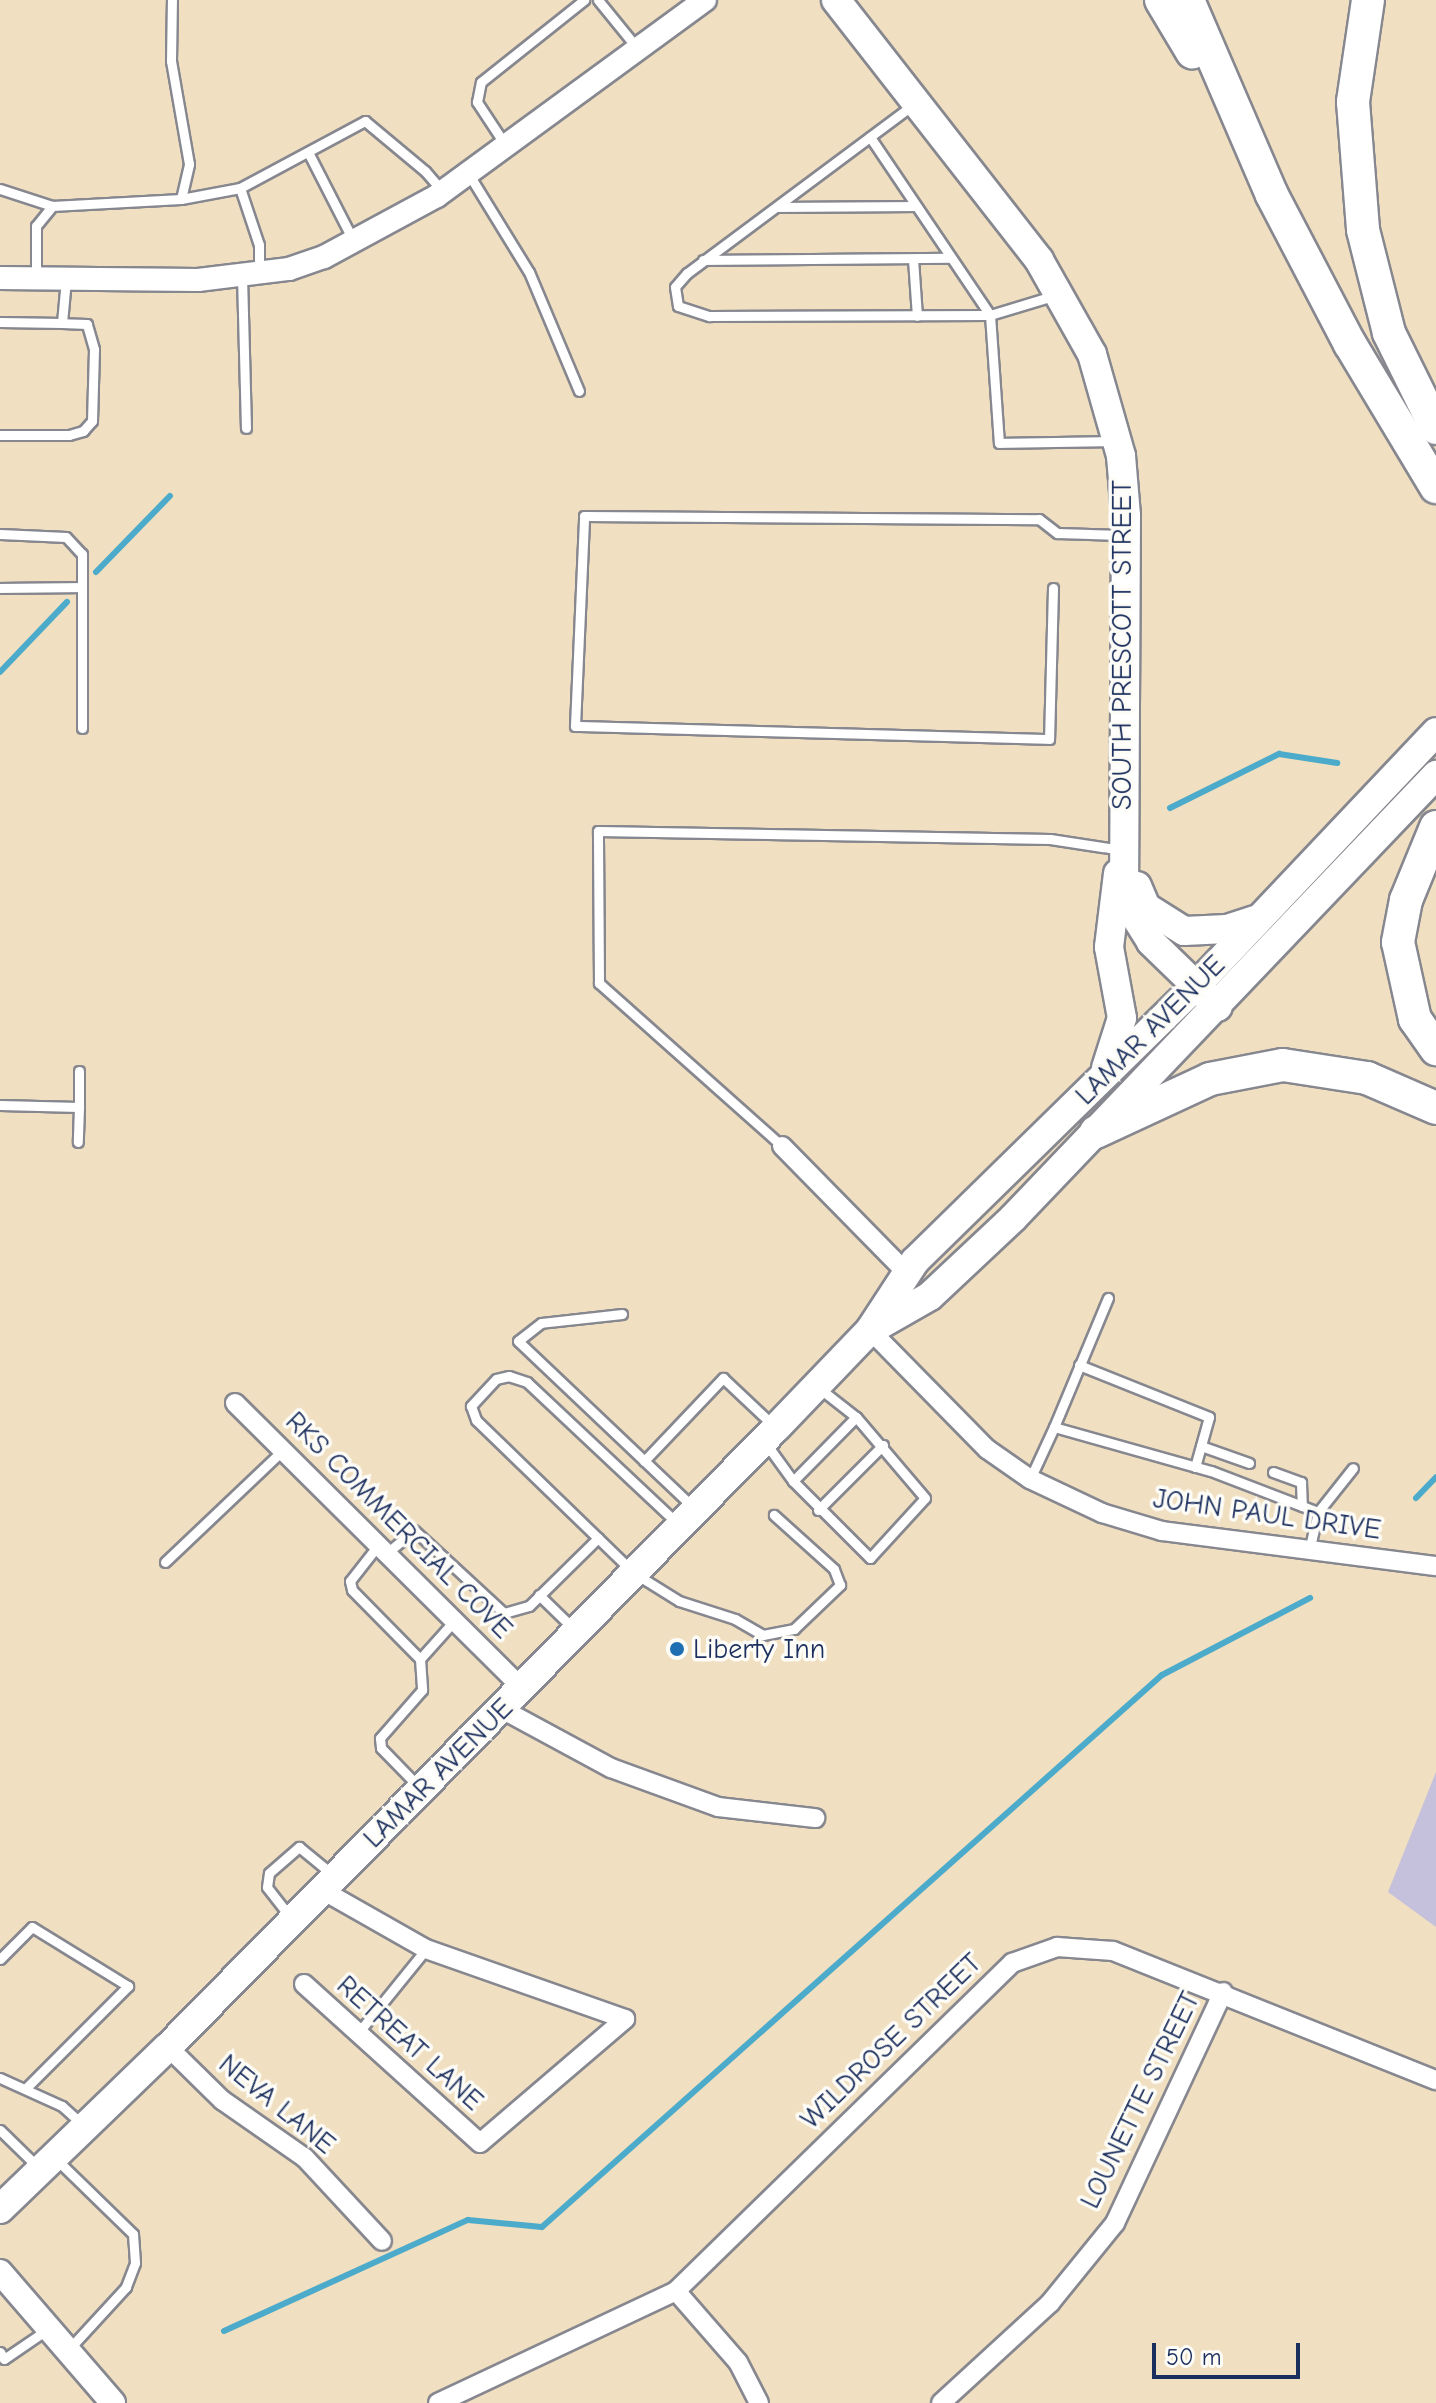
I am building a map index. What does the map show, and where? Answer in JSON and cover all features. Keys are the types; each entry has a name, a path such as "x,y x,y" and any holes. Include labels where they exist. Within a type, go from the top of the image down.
{"highway":[{"path":"1161,0 1245,139 1350,344 1436,487"},
{"path":"1188,0 1245,139"},
{"path":"1368,0 1353,102 1363,230 1389,333 1436,428"},
{"path":"1436,827 1416,871 1398,942 1415,1019 1436,1049"},
{"path":"1096,1132 1210,1079 1283,1065 1367,1078 1436,1108"}],"main road":[{"name":"SOUTH PRESCOTT STREET","path":"836,0 917,102 1060,294 1092,354 1117,441 1126,535 1124,882 1138,924 1194,988 1218,1007"},
{"name":"LAMAR AVENUE","path":"0,2209 168,2047 770,1435 870,1330 907,1273 1194,988 1436,732"},
{"name":"LAMAR AVENUE","path":"870,1330 930,1296 1218,1007 1436,775"},
{"path":"1122,850 1146,907 1164,923 1201,933 1260,918"},
{"path":"1102,1078 1122,1018 1109,947 1122,850"},
{"path":"2,2280 69,2349 113,2403"}],"street":[{"path":"0,278 250,275 289,269 354,242 443,192 705,0"},
{"path":"782,1146 907,1273"},
{"name":"JOHN PAUL DRIVE","path":"870,1330 987,1449 1030,1479 1102,1513 1162,1531 1436,1566"},
{"name":"RKS COMMERCIAL COVE","path":"235,1403 522,1688"},
{"path":"500,1708 611,1768 718,1807 815,1818"},
{"path":"328,1884 426,1949"},
{"name":"WILDROSE STREET","path":"443,2402 676,2291 1012,1963 1057,1947 1113,1951 1223,1992 1436,2080"},
{"name":"RETREAT LANE","path":"304,1984 480,2143 625,2019 426,1949"},
{"name":"LOUNETTE STREET","path":"941,2403 1050,2303 1115,2223 1223,1992"},
{"name":"NEVA LANE","path":"168,2047 232,2108 305,2158 382,2241"},
{"path":"676,2291 738,2362 759,2403"}],"lane":[{"path":"172,0 171,61 189,164 181,199"},
{"path":"506,146 477,102 481,82 584,0"},
{"path":"598,0 638,49"},
{"path":"917,102 779,207 703,260 675,287 674,298 686,311 917,316 990,315 1060,294"},
{"path":"0,189 52,206 181,199 240,188 309,154 365,121 425,171 443,192"},
{"path":"870,137 948,258 990,315 999,443 1117,441"},
{"path":"309,154 354,242"},
{"path":"468,173 529,272 579,391"},
{"path":"240,188 259,245 250,275 246,428"},
{"path":"36,278 36,226 52,206"},
{"path":"779,207 915,206"},
{"path":"703,260 948,258"},
{"path":"913,259 917,316"},
{"path":"62,323 66,279"},
{"path":"0,322 87,324 91,333 92,421 83,431 69,435 0,435"},
{"path":"1053,588 1049,739 575,726 584,516 1039,519 1057,533 1126,535"},
{"path":"0,534 66,537 82,554 82,728"},
{"path":"0,588 82,587"},
{"path":"782,1146 599,983 598,831 1050,839 1122,850"},
{"path":"78,1142 79,1071"},
{"path":"0,1105 79,1107"},
{"path":"1030,1479 1108,1298"},
{"path":"622,1314 541,1323 518,1341 644,1461 688,1518"},
{"path":"1079,1365 1209,1417 1195,1467"},
{"path":"688,1518 527,1382 509,1376 496,1379 471,1406 476,1420 634,1573 679,1601 735,1619 763,1635 794,1629 840,1585 834,1569 774,1515"},
{"path":"644,1461 723,1378 770,1435 793,1481 818,1510 870,1558 925,1498 883,1445 856,1417 817,1386"},
{"path":"793,1481 815,1464 856,1417"},
{"path":"1054,1427 1195,1467 1318,1512"},
{"path":"818,1510 857,1464 883,1445"},
{"path":"1201,1446 1249,1463"},
{"path":"165,1562 283,1450"},
{"path":"1309,1550 1318,1512 1353,1468"},
{"path":"1273,1472 1301,1482 1302,1506"},
{"path":"421,1788 381,1748 380,1738 422,1690 420,1659 352,1590 355,1572 383,1548 414,1530 504,1613 529,1606 598,1538"},
{"path":"539,1595 577,1632"},
{"path":"420,1659 456,1620"},
{"path":"293,1920 267,1887 269,1873 299,1847 328,1884"},
{"path":"0,1959 32,1927 128,1986 26,2088"},
{"path":"358,2033 426,1949"},
{"path":"0,2078 62,2106 85,2128"},
{"path":"0,2130 48,2164 133,2234 135,2263 126,2287 69,2349"},
{"path":"0,2352 4,2359 50,2328"}],"shaded area":[{"path":"1436,1772 1436,1927 1388,1892"}],"waterway":[{"path":"96,572 170,496"},
{"path":"0,672 67,602"},
{"path":"1170,808 1279,754 1337,763"},
{"path":"1416,1498 1436,1477"},
{"path":"224,2331 468,2220 542,2227 1162,1675 1310,1598"}],"place":[{"name":"Liberty Inn","path":"677,1649"}]}
